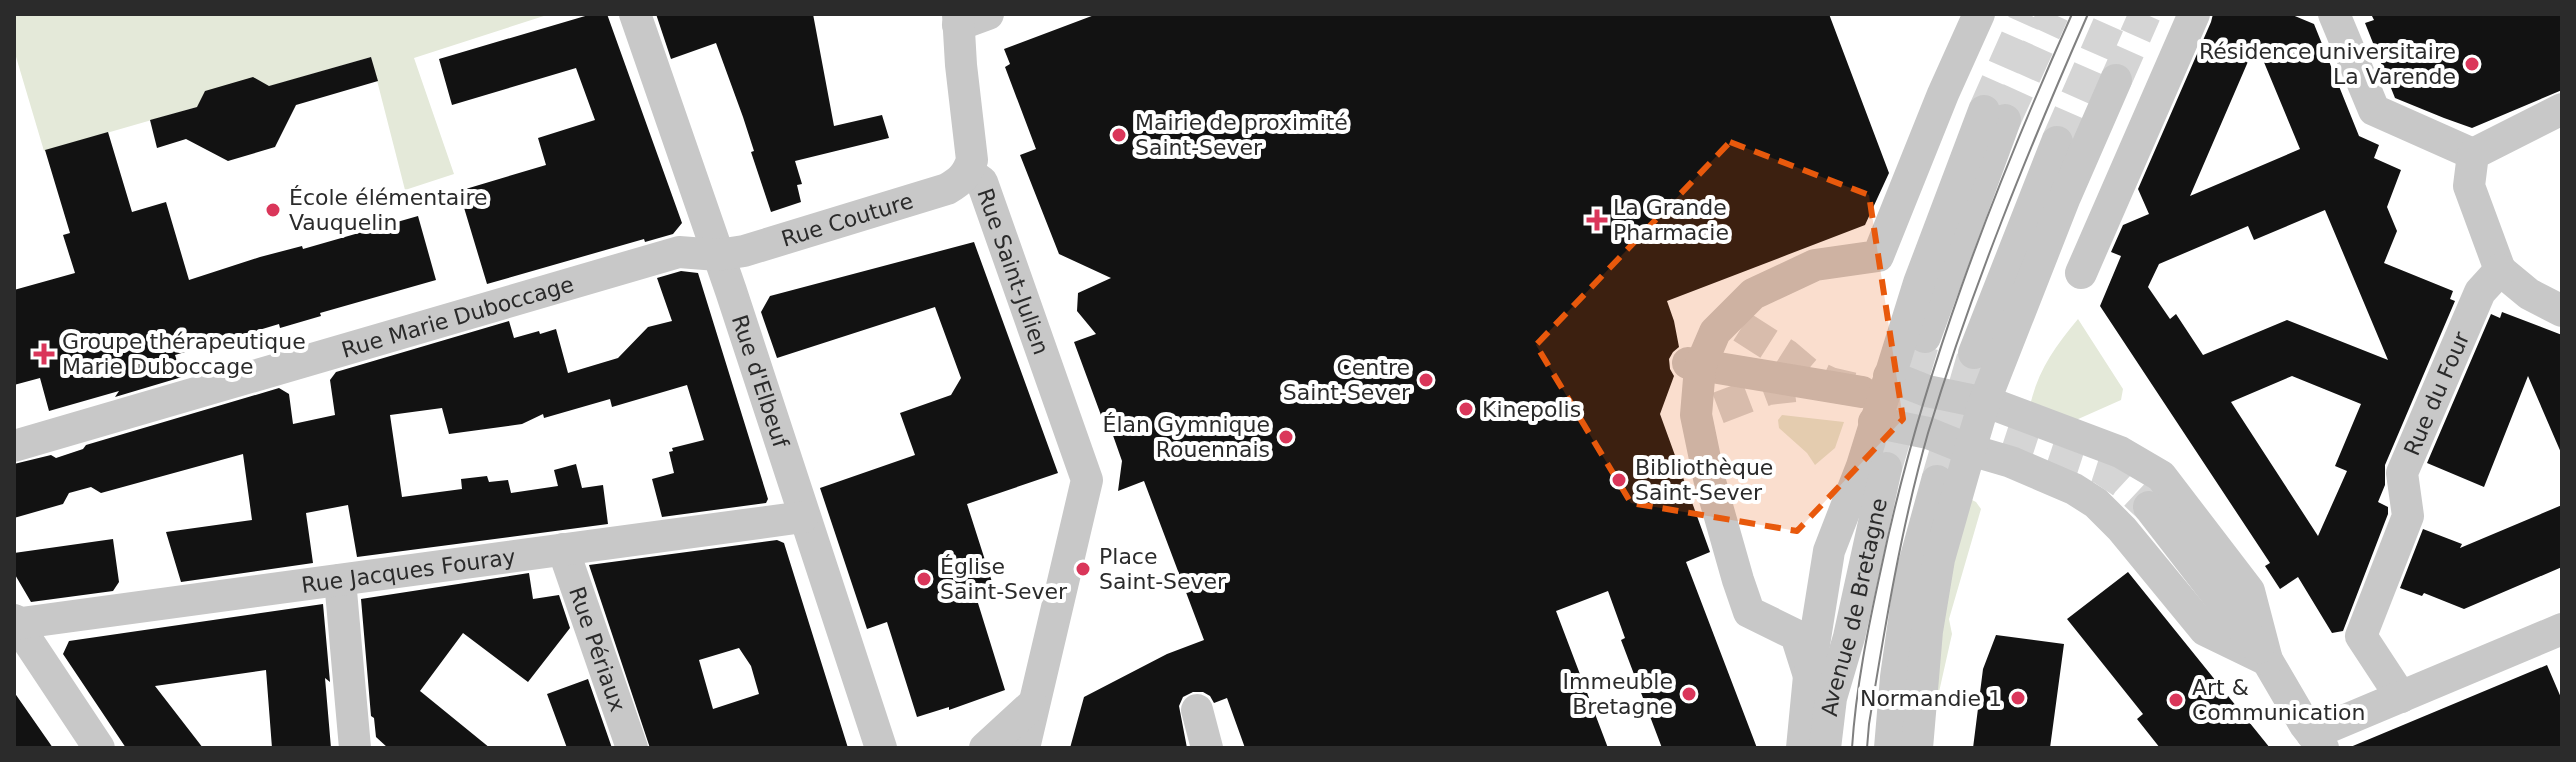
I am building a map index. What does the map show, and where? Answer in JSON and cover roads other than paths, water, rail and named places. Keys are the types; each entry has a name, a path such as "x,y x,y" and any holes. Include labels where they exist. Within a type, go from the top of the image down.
{"street":[{"name":"Rue d'Elbeuf","path":"635,14 878,738"},
{"path":"958,20 988,14"},
{"path":"1809,676 1796,635 1749,612 1709,478 1696,415 1694,365 1715,332 1753,294 1815,265 1878,256 1943,94 1979,14"},
{"path":"2081,273 2194,14"},
{"path":"2334,14 2374,110 2473,154"},
{"name":"Rue Saint-Julien","path":"958,20 972,160 968,172 982,182 1087,480 1032,705"},
{"path":"1917,748 1927,631 1939,559 1984,403 2065,197 2116,80"},
{"path":"2473,154 2562,109"},
{"path":"1802,748 1809,676 1829,551 1862,466 1874,422 1876,384 1995,115 1925,337"},
{"path":"1974,353 2057,142"},
{"path":"2473,154 2469,186 2500,270 2529,294 2562,311"},
{"name":"Rue Couture","path":"718,255 753,249 947,189 961,181 968,172"},
{"name":"Rue Marie Duboccage","path":"14,446 679,252 718,255"},
{"name":"Rue du Four","path":"2401,697 2361,636 2408,516 2402,473 2480,292 2500,270"},
{"path":"1694,365 1927,391 1984,403 2120,452 2161,476 2249,591 2267,660"},
{"path":"1874,422 1928,433 2011,462 2074,489 2104,510 2122,529 2205,630 2267,660"},
{"name":"Avenue de Bretagne","path":"1825,748 1831,698 1849,637 1886,468"},
{"path":"1890,748 1910,579 1937,481"},
{"path":"2149,507 2267,660 2318,741 2401,697 2562,629"},
{"name":"Rue Jacques Fouray","path":"15,623 803,517"},
{"name":"Rue Périaux","path":"563,549 632,748"},
{"path":"340,580 355,748"},
{"path":"15,623 99,748"},
{"path":"985,748 1032,705"},
{"path":"1024,748 1032,705"},
{"path":"1197,710 1207,748"}],"tunnel":[{"path":"1984,111 2027,14"},
{"path":"2005,120 2053,14"},
{"path":"2057,142 2113,14"},
{"path":"2116,80 2145,14"},
{"path":"1742,327 1786,355 1806,372 1830,383 1864,391 2101,468 2149,507"},
{"path":"1886,468 1925,337"},
{"path":"1937,481 1974,353"},
{"path":"1718,408 1768,389 1803,385"}],"tram line":[{"path":"1852,748 1872,613 1916,426 1987,218 2072,14"},
{"path":"1867,748 1894,577 1928,433 2002,221 2088,14"}],"place":[{"name":"Résidence universitaire La Varende","path":"2472,64"},
{"name":"Mairie de proximité Saint-Sever","path":"1119,135"},
{"name":"École élémentaire Vauquelin","path":"273,210"},
{"name":"La Grande Pharmacie","path":"1597,220"},
{"name":"Groupe thérapeutique Marie Duboccage","path":"44,354"},
{"name":"Centre Saint-Sever","path":"1426,380"},
{"name":"Kinepolis","path":"1466,409"},
{"name":"Élan Gymnique Rouennais","path":"1286,437"},
{"name":"Bibliothèque Saint-Sever","path":"1619,480"},
{"name":"Place Saint-Sever","path":"1083,569"},
{"name":"Église Saint-Sever","path":"924,579"},
{"name":"Immeuble Bretagne","path":"1689,694"},
{"name":"Normandie 1","path":"2018,698"},
{"name":"Art & Communication","path":"2176,700"}]}
